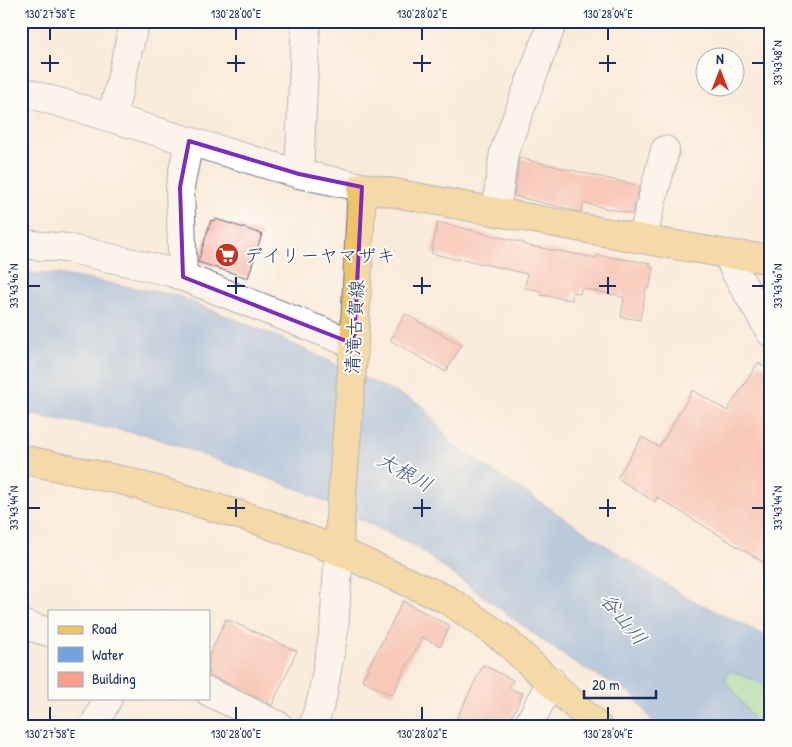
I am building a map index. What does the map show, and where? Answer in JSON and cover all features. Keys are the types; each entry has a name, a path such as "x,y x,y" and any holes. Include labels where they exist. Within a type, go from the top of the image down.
{"main road":[{"path":"362,187 727,254 771,259"},
{"name":"清滝古賀線","path":"339,551 354,344 362,187"},
{"path":"21,459 125,481 257,520 339,551 448,600 504,639 597,726"}],"street":[{"path":"112,117 136,21"},
{"path":"299,174 306,21"},
{"path":"496,211 504,152 553,21"},
{"path":"21,91 299,174 362,187"},
{"path":"184,277 180,187 189,141"},
{"path":"642,239 665,150"},
{"path":"21,244 67,248 171,272 354,344"},
{"path":"727,254 736,274 771,333"},
{"path":"313,726 322,698 334,630 339,551"},
{"path":"21,624 48,632"},
{"path":"528,726 551,681"},
{"path":"210,692 279,726"},
{"path":"94,726 107,700"}],"highlighted area":[{"path":"189,141 299,174 362,187 354,344 183,277 180,187"}],"green space":[{"path":"731,671 771,687 771,726 759,726 726,681 726,674"}],"water":[{"path":"21,273 58,274 175,295 276,336 422,405 453,445 682,595 771,638 771,687 731,671 726,674 726,681 759,726 656,726 631,693 571,661 416,547 301,490 147,435 21,413"}],"building":[{"path":"519,158 640,186 632,214 583,203 581,212 514,196"},
{"name":"デイリーヤマザキ","path":"216,219 262,234 248,278 198,262 211,220 215,221"},
{"path":"438,222 524,243 524,245 597,258 597,255 650,263 650,267 653,267 649,289 646,288 640,320 621,317 624,297 581,288 580,294 573,292 572,300 541,295 542,291 525,288 527,274 431,253"},
{"path":"405,314 461,345 446,372 390,340"},
{"path":"758,363 771,370 771,567 657,497 655,502 617,478 642,437 659,447 693,390 727,411"},
{"path":"403,601 450,626 440,646 422,637 392,695 362,680"},
{"path":"226,619 297,651 272,705 216,678 210,677 210,654"},
{"path":"483,665 513,680 509,688 523,694 507,726 473,726 457,718"}],"place":[{"name":"デイリーヤマザキ","path":"227,255"}],"water label":[{"name":"大根川","path":"405,472"},
{"name":"谷山川","path":"624,619"}]}
